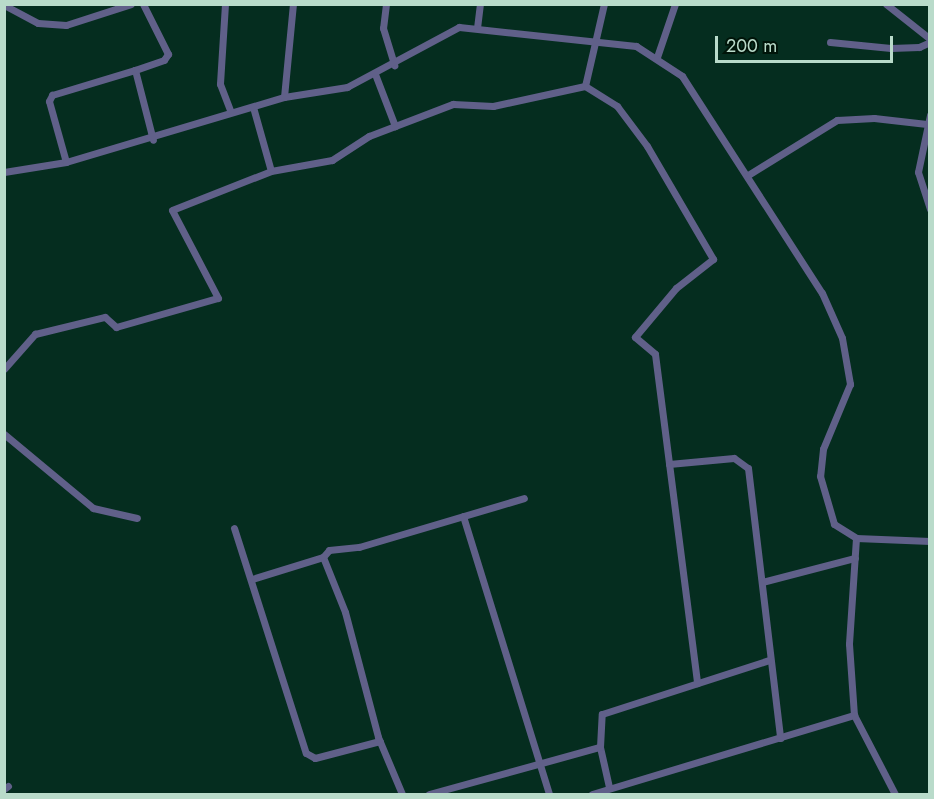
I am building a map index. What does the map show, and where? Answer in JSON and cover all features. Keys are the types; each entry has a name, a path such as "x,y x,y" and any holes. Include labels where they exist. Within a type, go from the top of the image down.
{"street":[{"path":"4,5 38,23 66,25 131,4"},
{"path":"66,162 49,101 52,94 164,60 168,54 143,4"},
{"path":"225,4 220,84 231,112"},
{"path":"284,98 293,4"},
{"path":"386,4 383,28 394,65"},
{"path":"477,28 480,4"},
{"path":"585,86 597,43 604,4"},
{"path":"657,57 675,4"},
{"path":"830,42 891,48 919,47 930,40 886,4"},
{"path":"4,172 66,162 153,140 231,112 284,98 347,87 394,65 459,27 636,46 657,57 682,76 748,175 811,281 822,293 849,359 850,384 823,449 820,476 834,524 856,538 930,541"},
{"path":"135,70 153,140"},
{"path":"375,74 395,126"},
{"path":"4,369 35,334 105,317 116,327 218,298 172,210 271,171 332,160 395,126 453,104 493,106 585,86 617,106 647,146 713,259 676,288 635,337 655,354 697,683"},
{"path":"254,107 271,171"},
{"path":"930,115 918,172 930,209"},
{"path":"748,175 837,120 874,118 927,124"},
{"path":"4,434 93,508 137,518"},
{"path":"669,464 734,458 743,461 748,468 780,738"},
{"path":"252,579 323,557 329,550 359,547 524,498"},
{"path":"463,516 537,765 549,795"},
{"path":"234,528 306,753 315,759 380,741"},
{"path":"856,538 849,644 854,715 895,795"},
{"path":"323,557 345,612 380,741 402,795"},
{"path":"762,582 855,558"},
{"path":"609,788 600,747 602,714 769,660"},
{"path":"592,795 854,715"},
{"path":"429,795 600,747"}]}
